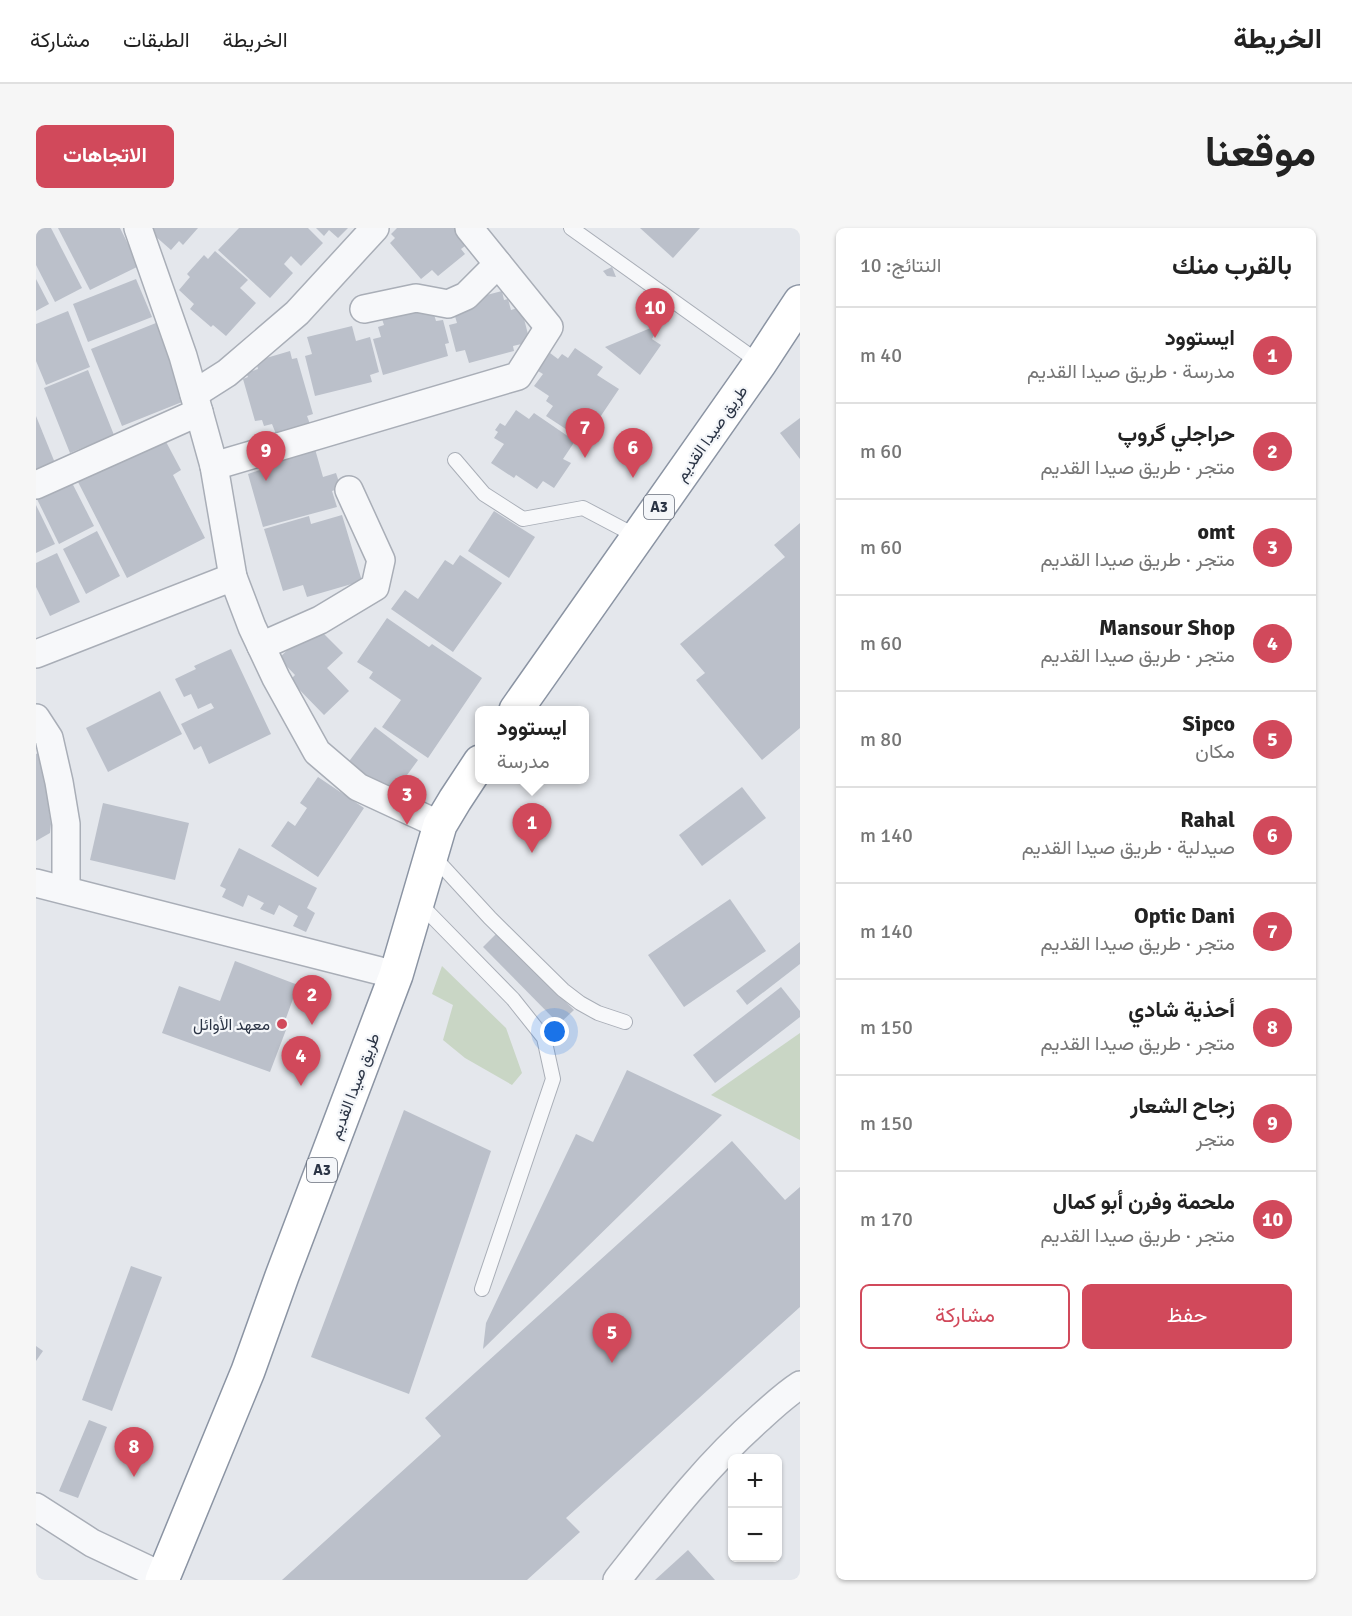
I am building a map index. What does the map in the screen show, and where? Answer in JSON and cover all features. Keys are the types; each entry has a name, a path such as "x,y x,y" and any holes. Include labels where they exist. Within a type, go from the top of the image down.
{"highway":[{"name":"طريق صيدا القديم","path":"520,706 760,363 800,302"},
{"name":"طريق صيدا القديم","path":"163,1578 248,1371 396,975 436,840 454,800 475,769"}],"street":[{"path":"138,228 197,403 214,466 234,578 276,678 317,752 358,787 436,840"},
{"path":"36,485 197,403 227,373 297,313 375,228"},
{"path":"214,466 518,376 549,327 469,228"},
{"path":"364,309 416,298 448,304 466,296 498,264"},
{"path":"261,646 320,620 375,587 381,560 349,490"},
{"path":"36,654 234,578"},
{"path":"36,718 49,738 59,782 66,824 66,890"},
{"path":"36,883 396,975"},
{"path":"617,1580 676,1505 737,1438 800,1385"},
{"path":"36,1507 92,1543 163,1578"}],"lane":[{"path":"571,228 760,363"},
{"path":"455,460 484,494 523,519 583,508 638,537"},
{"path":"436,840 490,918 563,990 598,1013 625,1022"},
{"path":"417,902 513,999 544,1038 553,1079 482,1289"}],"green space":[{"path":"442,966 506,1028 522,1073 512,1085 465,1058 443,1040 453,1005 432,994"},
{"path":"800,1033 800,1140 711,1095"}],"building":[{"path":"36,228 51,228 82,288 55,302 36,265"},
{"path":"58,228 120,228 139,266 90,290"},
{"path":"146,228 198,228 183,245 179,241 171,250"},
{"path":"239,228 308,228 323,243 301,266 291,256 284,264 293,273 270,298 218,250"},
{"path":"316,228 348,228 338,238 329,230 324,236"},
{"path":"397,228 456,228 469,243 461,249 465,254 438,276 432,270 421,279 390,243 395,238 391,234"},
{"path":"640,228 700,228 673,258"},
{"path":"215,251 248,280 240,288 256,303 226,336 213,325 211,327 190,309 194,304 179,290 190,277 187,274 204,255 208,259"},
{"path":"612,267 616,277 607,276 603,271"},
{"path":"36,279 49,304 36,311"},
{"path":"136,279 152,317 88,342 73,304"},
{"path":"502,291 504,300 508,299 511,310 521,307 530,342 513,346 514,351 469,363 465,350 456,352 449,325 457,323 454,313 456,303"},
{"path":"426,306 433,311 436,321 443,320 449,343 445,344 448,356 383,375 373,339 381,337 378,327 384,325 382,319"},
{"path":"68,311 90,367 46,385 36,361 36,324"},
{"path":"156,323 187,400 122,426 91,349"},
{"path":"352,326 356,341 370,337 379,372 370,375 372,382 315,396 305,356 312,354 307,337"},
{"path":"653,327 657,330 652,339 661,345 640,375 605,347"},
{"path":"575,348 603,367 597,375 619,389 584,441 546,416 553,406 546,401 549,396 534,386 543,374 538,371 550,353 558,359 562,354 568,358"},
{"path":"290,351 292,359 297,358 313,414 307,416 310,424 276,434 272,424 264,426 262,420 255,421 243,379 248,377 246,373 258,369 256,361"},
{"path":"88,370 114,435 70,453 44,388"},
{"path":"516,410 529,419 534,413 575,441 563,459 571,463 554,488 543,481 537,489 516,475 514,478 491,463 504,444 494,438 498,432 495,430 500,423 505,426"},
{"path":"36,416 55,463 36,471"},
{"path":"800,418 800,459 780,433"},
{"path":"164,438 181,470 173,475 205,538 127,578 78,482"},
{"path":"313,442 323,477 336,473 341,488 332,491 337,507 263,527 248,474 260,470 256,458"},
{"path":"68,475 94,526 59,544 36,497"},
{"path":"36,505 55,544 36,553"},
{"path":"494,511 535,537 509,578 468,551"},
{"path":"342,515 362,581 307,597 303,585 283,591 264,529 309,516 311,524"},
{"path":"800,523 800,728 762,760 696,680 705,673 680,644 785,557 774,545"},
{"path":"97,531 120,576 86,594 63,549"},
{"path":"57,553 80,602 50,616 36,587 36,563"},
{"path":"460,555 502,583 453,652 391,609 405,590 418,599 445,560 453,565"},
{"path":"387,618 429,647 432,644 482,678 428,758 382,727 401,700 369,678 373,672 357,662"},
{"path":"317,627 343,653 327,668 349,691 324,715 290,680 295,675 279,658 296,642 299,645"},
{"path":"231,649 271,734 209,764 201,746 194,750 181,724 214,708 211,703 198,709 191,694 184,697 175,679 196,669 194,666"},
{"path":"160,691 182,734 108,772 86,728"},
{"path":"375,727 418,760 391,797 347,764"},
{"path":"42,751 54,777 46,790 51,824 50,833 36,841 36,754"},
{"path":"318,777 364,808 318,877 271,846 288,821 295,826 307,808 300,803"},
{"path":"742,787 766,818 702,866 679,835"},
{"path":"103,803 189,823 175,880 90,860"},
{"path":"239,848 317,888 307,908 315,913 306,932 293,926 298,916 279,905 274,915 260,909 264,903 248,895 243,907 222,897 226,889 220,886"},
{"path":"730,899 766,951 684,1007 648,955"},
{"path":"497,933 574,1010 559,1024 483,947"},
{"path":"800,942 800,964 747,1005 736,991"},
{"path":"235,961 298,985 285,1021 289,1022 270,1072 162,1033 179,986 220,1001"},
{"path":"781,987 800,1011 800,1017 715,1083 693,1055"},
{"path":"627,1070 722,1115 483,1349 486,1323 576,1134 593,1142"},
{"path":"404,1110 491,1151 409,1394 311,1357"},
{"path":"732,1141 785,1200 800,1187 800,1307 566,1518 580,1532 527,1580 282,1580 441,1436 425,1418"},
{"path":"131,1266 162,1277 112,1411 82,1400"},
{"path":"36,1346 43,1351 36,1361"},
{"path":"89,1420 107,1427 78,1498 59,1491"},
{"path":"688,1550 715,1580 655,1580"}],"place":[{"name":"ملحمة وفرن أبو كمال","path":"655,338"},
{"name":"Optic Dani","path":"585,458"},
{"name":"Rahal","path":"633,478"},
{"name":"زجاح الشعار","path":"266,481"},
{"name":"omt","path":"407,825"},
{"name":"ايستوود","path":"532,853"},
{"name":"معهد الأوائل","path":"282,1024"},
{"name":"حراجلي گروپ","path":"312,1025"},
{"name":"Mansour Shop","path":"301,1086"},
{"name":"Sipco","path":"612,1363"},
{"name":"أحذية شادي","path":"134,1477"}]}
